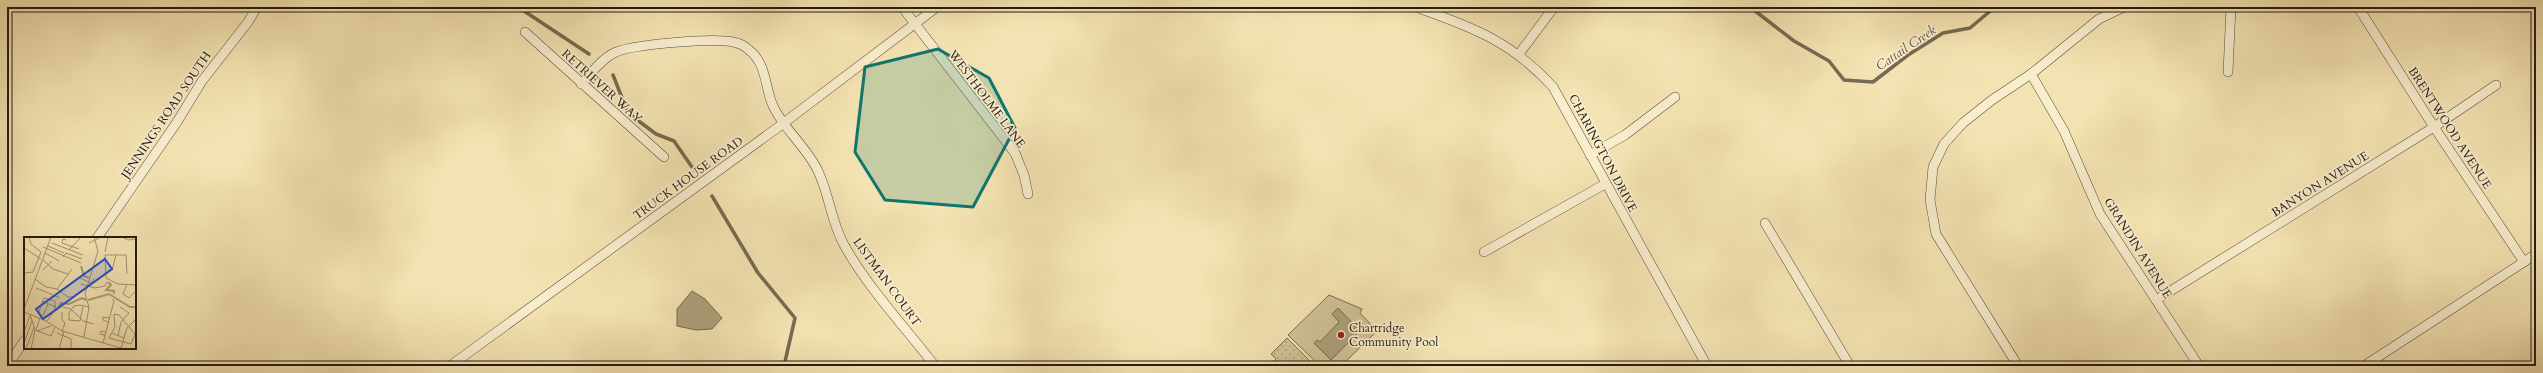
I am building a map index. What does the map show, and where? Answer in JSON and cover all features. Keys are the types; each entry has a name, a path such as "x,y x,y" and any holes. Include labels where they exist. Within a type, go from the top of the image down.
{"street":[{"name":"JENNINGS ROAD SOUTH","path":"97,237 177,122 202,80 257,7"},
{"name":"WESTHOLME LANE","path":"902,7 1015,153 1024,175 1028,194"},
{"name":"TRUCK HOUSE ROAD","path":"450,366 785,122 937,7"},
{"path":"1519,54 1554,7"},
{"path":"2018,366 1936,234 1931,206 1930,182 1935,163 1944,144 1963,123 1992,100 2031,74 2099,19 2124,7"},
{"path":"2228,72 2231,7"},
{"path":"2254,7 2278,7"},
{"name":"BRENTWOOD AVENUE","path":"2358,7 2434,127 2524,262"},
{"name":"CHARINGTON DRIVE","path":"1421,9 1476,31 1519,54 1553,87 1605,184 1707,366"},
{"name":"RETRIEVER WAY","path":"525,32 664,157"},
{"name":"LISTMAN COURT","path":"582,84 604,59 614,53 628,48 643,45 734,42 742,45 757,57 761,64 772,102 818,170 827,192 834,219 842,241 854,262 935,366"},
{"name":"GRANDIN AVENUE","path":"2031,74 2064,131 2100,214 2199,366"},
{"name":"BANYON AVENUE","path":"2156,300 2434,127 2496,86"},
{"path":"1590,155 1626,135 1676,97"},
{"path":"1484,252 1605,184"},
{"path":"1765,223 1850,366"},
{"path":"2364,366 2536,254"},
{"path":"7,366 24,341"}],"highlighted area":[{"path":"938,49 989,78 1015,128 973,207 885,200 855,152 865,67"}],"shaded area":[{"path":"692,291 705,299 722,318 712,329 696,330 677,326 677,309"},
{"path":"1329,295 1362,309 1360,313 1377,331 1341,366 1320,366 1288,335"},
{"name":"Chartridge Community Pool","path":"1338,308 1360,331 1331,360 1314,343 1317,340 1320,342 1339,322 1332,314"},
{"path":"1287,338 1313,364 1312,366 1269,366 1276,359 1271,354"}],"waterway":[{"path":"518,7 589,54"},
{"name":"Cattail Creek","path":"1750,7 1794,41 1829,61 1844,80 1873,82 1908,55 1943,33 1970,28 1995,7"},
{"path":"613,75 628,113 656,134 674,141 694,170"},
{"path":"712,196 758,273 795,318 784,366"}],"place":[{"name":"Chartridge Community Pool","path":"1341,335"}]}
